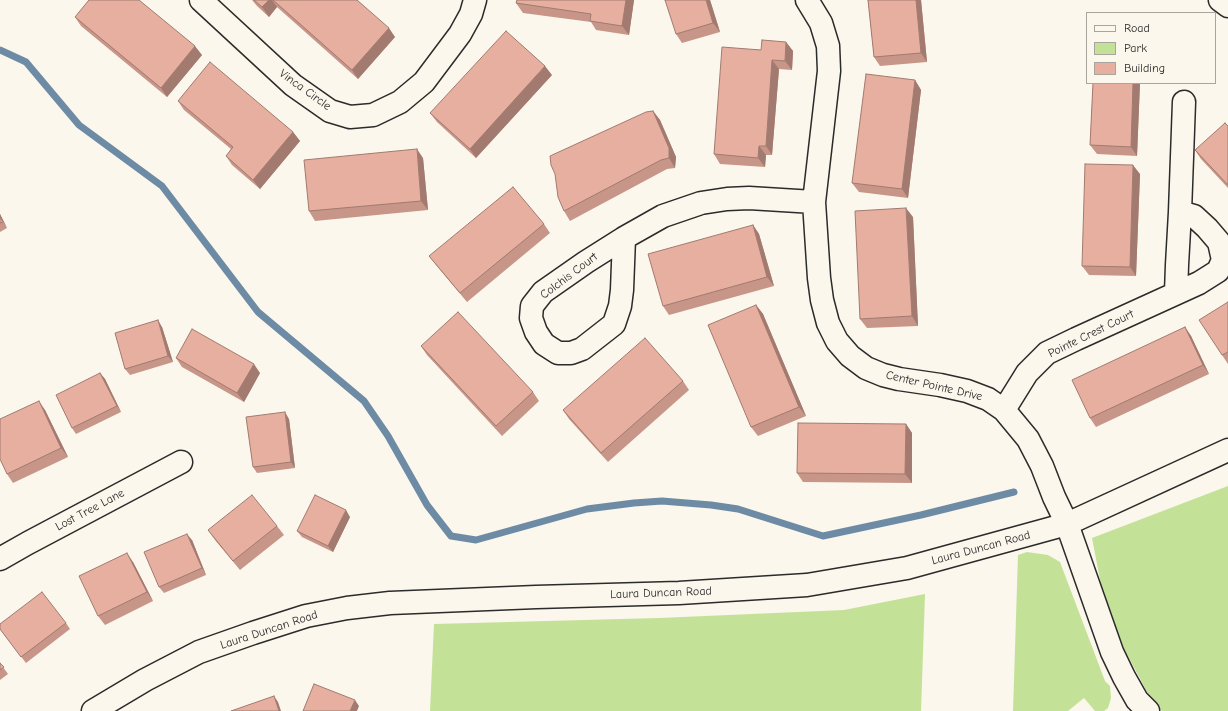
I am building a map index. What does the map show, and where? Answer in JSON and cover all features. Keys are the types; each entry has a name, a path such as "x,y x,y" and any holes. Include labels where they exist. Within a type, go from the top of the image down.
{"street":[{"name":"Vinca Circle","path":"200,0 293,85 330,111 350,116 373,115 400,102 424,82 460,34 471,14 475,0"},
{"name":"Center Pointe Drive","path":"807,0 821,23 828,46 829,71 814,202 819,278 822,300 828,323 837,341 850,356 866,368 899,379 940,385 967,391 988,399 1004,410 1028,439 1042,466 1054,497 1067,524 1112,652 1137,700 1148,711"},
{"path":"1220,0 1228,6"},
{"path":"1176,293 1184,102"},
{"name":"Colchis Court","path":"624,238 622,290 620,306 614,324 582,349 572,353 558,353 544,344 536,332 531,318 532,306 543,292 586,262 624,238 663,216 701,203 727,199 749,198 814,202"},
{"name":"Pointe Crest Court","path":"1004,410 1027,373 1048,353 1199,283 1218,270 1223,260 1219,242 1194,216 1180,212"},
{"name":"Laura Duncan Road","path":"93,711 145,680 200,652 306,616 390,602 679,593 807,585 907,568 1067,524 1228,450"},
{"name":"Lost Tree Lane","path":"0,559 181,462"}],"green space":[{"path":"1228,486 1228,711 1162,711 1152,701 1121,643 1101,585 1092,538"},
{"path":"1027,552 1048,555 1060,562 1105,681 1110,686 1111,698 1108,708 1104,711 1095,711 1084,698 1068,711 1013,711 1018,555"},
{"path":"925,594 921,711 430,711 434,624 659,618 844,610"}],"building":[{"path":"89,0 139,0 195,46 161,88 75,17"},
{"path":"254,0 269,0 262,7"},
{"path":"273,0 357,0 389,28 352,70"},
{"path":"517,0 626,0 622,26 590,21 591,14 516,3"},
{"path":"665,0 706,0 713,23 676,34"},
{"path":"868,0 916,0 921,53 874,57"},
{"path":"506,31 545,66 470,149 430,113"},
{"path":"762,40 786,42 785,61 772,60 766,146 759,146 758,158 714,154 722,47 761,50"},
{"path":"210,62 293,132 253,180 226,156 233,147 178,101"},
{"path":"866,74 915,80 902,189 852,183"},
{"path":"1093,84 1133,84 1131,147 1090,145"},
{"path":"653,111 669,148 669,158 661,160 564,211 558,197 555,174 551,165 550,156 646,112"},
{"path":"1225,123 1228,126 1228,185 1195,150"},
{"path":"417,149 421,201 309,211 304,160"},
{"path":"1085,164 1133,165 1130,267 1082,266"},
{"path":"513,187 544,224 460,293 429,256"},
{"path":"906,208 912,316 860,319 855,211"},
{"path":"753,225 767,277 663,306 648,254"},
{"path":"1228,302 1228,352 1222,355 1199,320"},
{"path":"756,305 799,407 751,427 708,325"},
{"path":"458,312 533,392 496,426 421,346"},
{"path":"158,320 168,356 125,369 115,333"},
{"path":"1185,327 1203,365 1090,418 1072,380"},
{"path":"192,329 254,364 237,393 176,358"},
{"path":"645,338 683,381 601,453 563,410"},
{"path":"100,373 117,406 72,428 56,395"},
{"path":"39,401 61,448 7,474 0,459 0,419"},
{"path":"285,412 291,462 253,467 246,417"},
{"path":"798,423 906,424 905,474 797,473"},
{"path":"252,495 277,526 233,561 208,530"},
{"path":"315,495 346,510 328,546 297,531"},
{"path":"187,534 202,568 159,587 144,552"},
{"path":"127,553 147,592 98,616 79,576"},
{"path":"42,592 66,623 21,657 0,629 0,624"},
{"path":"0,663 4,667 0,670"},
{"path":"314,684 355,700 350,711 303,711"},
{"path":"274,696 279,711 231,711"}],"waterway":[{"path":"0,50 26,62 79,125 162,186 258,312 364,401 388,436 427,505 451,536 476,540 587,509 662,501 738,509 823,536 921,515 1014,492"}]}
